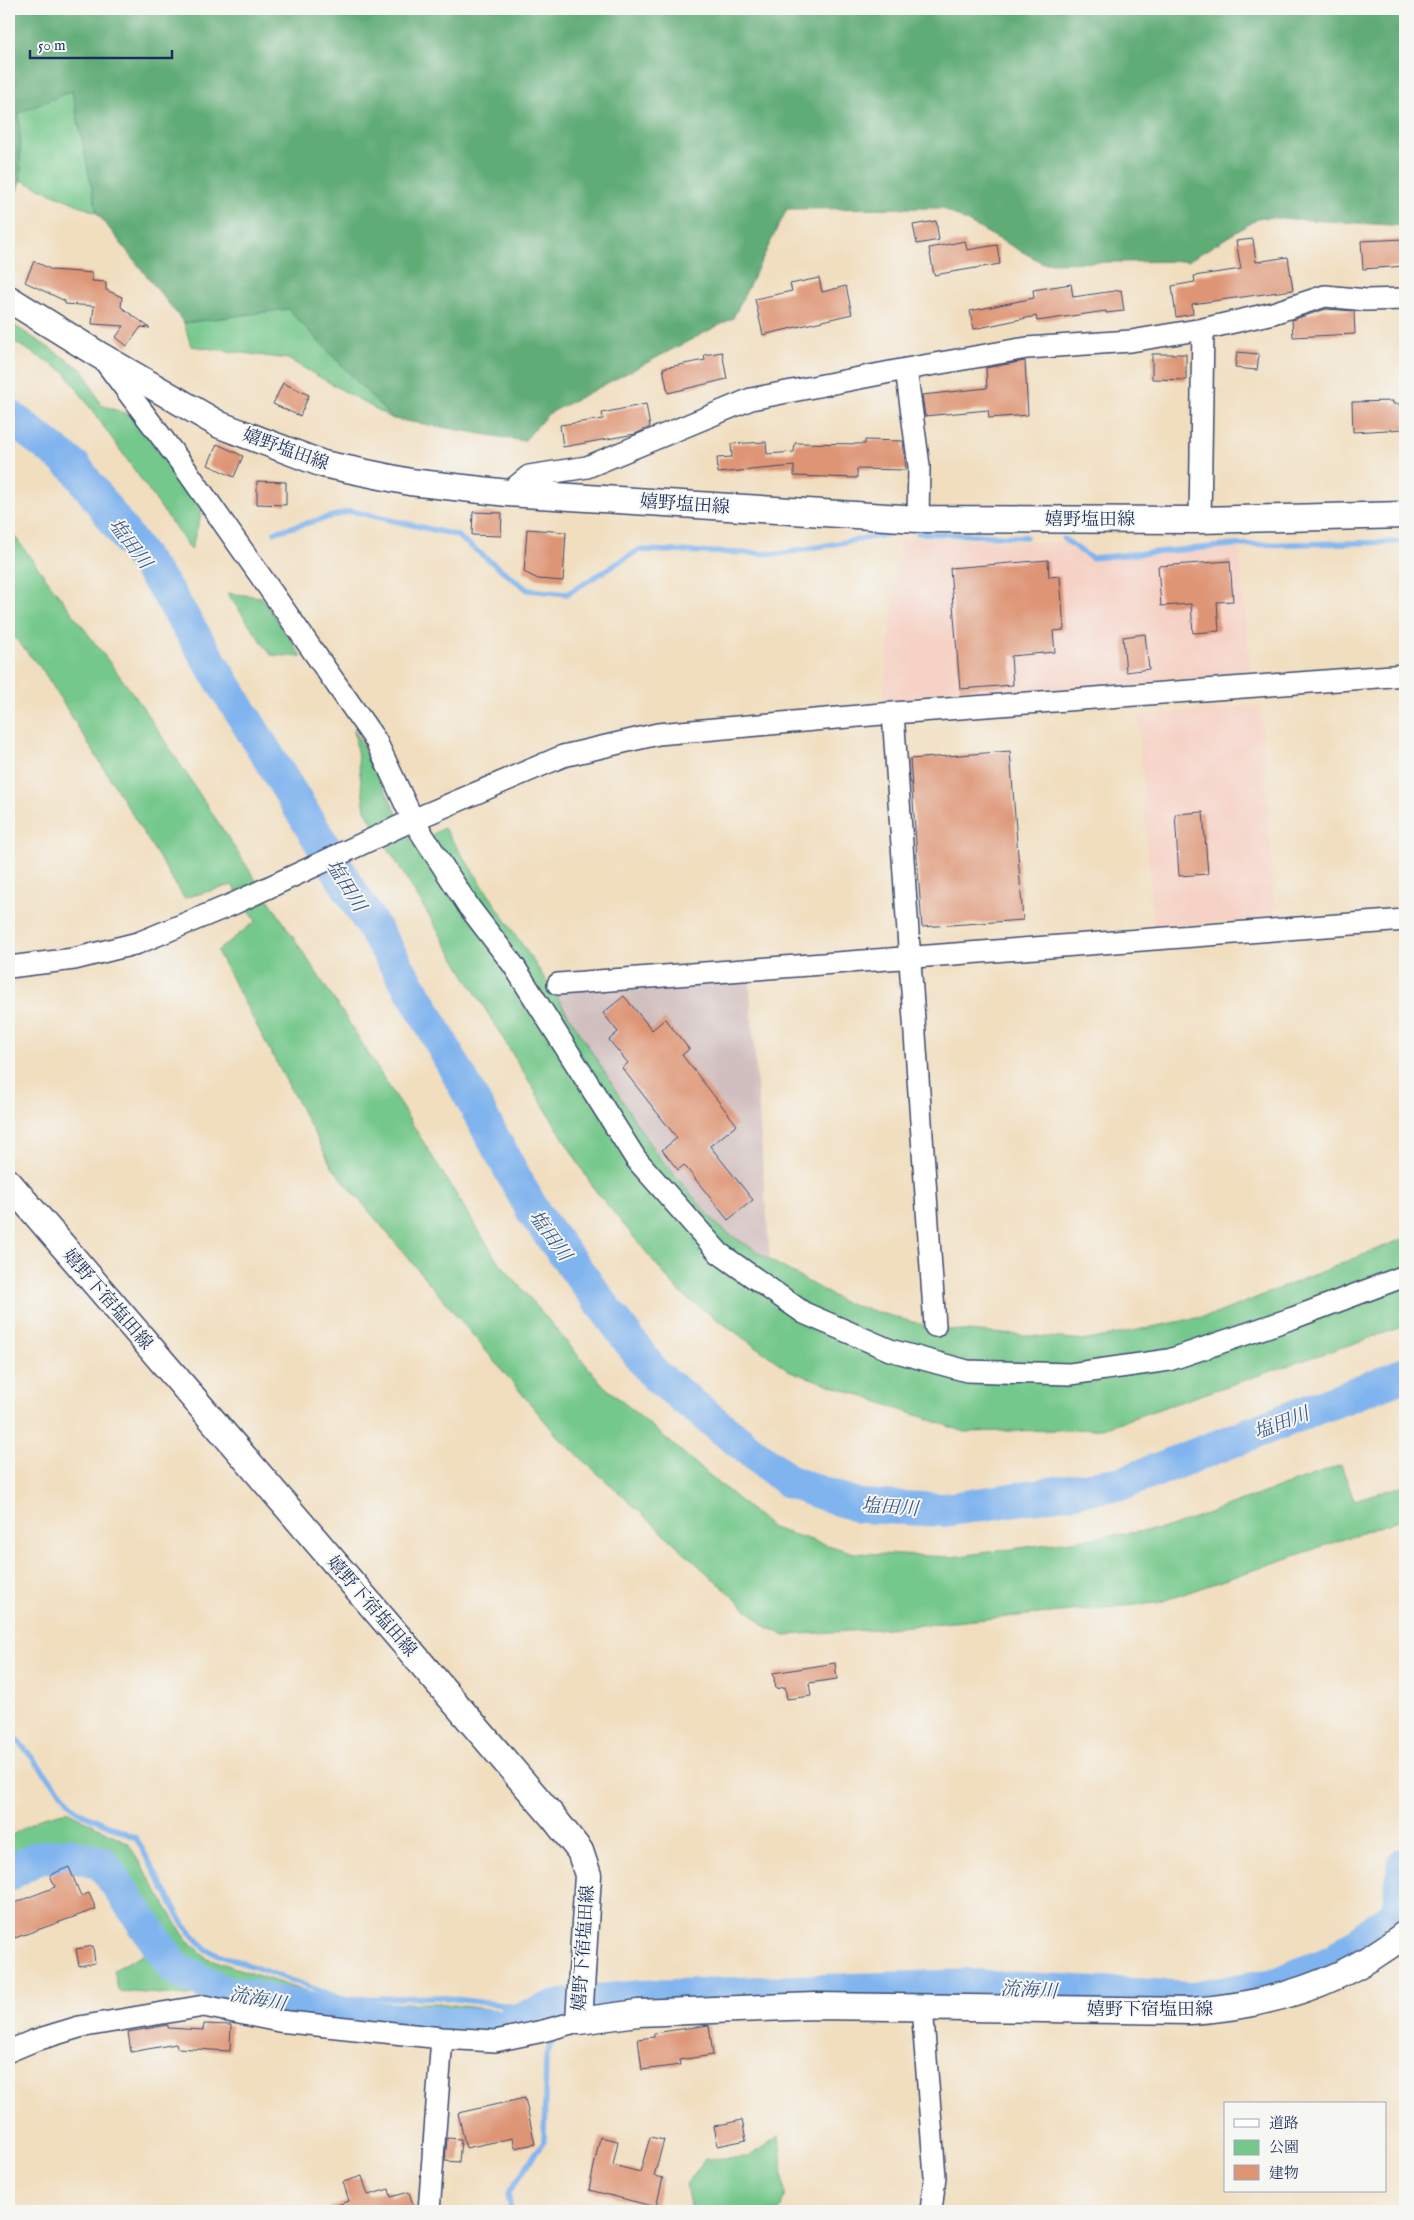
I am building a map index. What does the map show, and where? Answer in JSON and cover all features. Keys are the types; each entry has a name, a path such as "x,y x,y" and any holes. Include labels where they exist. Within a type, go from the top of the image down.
{"main road":[{"name":"嬉野塩田線","path":"9,299 99,355 220,424 323,464 410,482 508,493 918,519 1200,520 1405,515"},
{"name":"嬉野下宿塩田線","path":"9,1183 580,1850 588,1875 579,2021 638,2013 718,2008 922,2006 1190,2011 1229,2008 1250,2005 1320,1985 1386,1949 1405,1934"}],"street":[{"path":"508,493 529,476 587,467 751,399 1027,348 1131,341 1204,329 1273,313 1325,296 1366,300 1405,299"},
{"path":"1200,520 1204,329"},
{"path":"99,355 187,471 376,741 413,820 469,907 514,966 636,1159 720,1253 804,1313 890,1350 967,1371 1070,1374 1169,1360 1293,1318 1405,1276"},
{"path":"906,369 919,466 918,519"},
{"path":"9,967 74,959 138,943 233,904 413,820 563,756 658,734 1405,675"},
{"path":"893,714 934,1326"},
{"path":"558,984 1405,920"},
{"path":"9,2051 33,2041 79,2027 204,2006 280,2021 442,2038 495,2041 579,2021"},
{"path":"922,2006 935,2177 931,2211"},
{"path":"429,2211 442,2038"}],"shaded area":[{"path":"900,538 1066,543 1089,561 1239,548 1251,675 883,703"},
{"path":"1260,706 1276,918 1153,927 1138,715"},
{"path":"749,977 770,1260 720,1228 654,1151 554,992"}],"green space":[{"path":"9,9 1405,9 1405,226 1261,217 1188,261 1043,263 942,208 787,209 733,318 548,414 524,441 393,419 288,309 184,323 97,213 72,91 19,113 21,180 9,212"},
{"path":"72,91 97,213 21,180 19,113"},
{"path":"288,309 393,419 288,359 191,346 184,323"},
{"path":"9,322 83,370 101,405 133,416 202,511 191,550 65,372 9,339"},
{"path":"9,529 140,703 348,1021 495,1257 604,1386 772,1528 854,1553 952,1557 1167,1528 1341,1465 1354,1500 1405,1485 1405,1518 1157,1603 867,1630 784,1635 765,1626 559,1438 332,1167 217,951 256,921 232,885 184,898 44,672 9,631"},
{"path":"227,593 261,597 302,657 271,655"},
{"path":"354,729 413,845 444,828 554,992 654,1151 720,1228 770,1260 845,1303 938,1329 1088,1340 1216,1314 1405,1238 1405,1326 1100,1429 965,1432 790,1371 680,1293 594,1189 365,810"},
{"path":"67,1811 128,1843 183,1934 207,1958 342,2004 438,2003 503,2011 498,2021 344,2012 232,1986 188,1996 118,1991 114,1970 170,1939 111,1855 66,1844 33,1852 9,1866 9,1837 40,1818"},
{"path":"779,2136 785,2194 780,2211 688,2211 690,2206 686,2185 705,2159 748,2157"}],"building":[{"path":"936,221 939,240 917,244 913,225"},
{"path":"1253,239 1256,262 1288,257 1293,290 1192,304 1193,314 1176,317 1172,286 1195,282 1194,276 1241,269 1236,241"},
{"path":"1405,239 1405,266 1363,269 1361,241"},
{"path":"965,241 967,250 997,245 1000,264 934,275 929,248"},
{"path":"34,261 52,270 92,273 92,281 106,282 106,290 122,297 121,307 150,328 141,327 127,346 116,337 124,326 92,324 94,306 65,304 65,301 25,282"},
{"path":"819,278 822,292 846,286 852,314 763,335 755,299 792,291 790,284"},
{"path":"1071,284 1073,297 1121,290 1124,311 1106,313 1106,311 1037,321 1036,316 974,329 970,311 1034,298 1033,290"},
{"path":"1326,309 1354,311 1355,334 1293,337 1292,320"},
{"path":"722,352 727,379 668,393 663,368 705,360 704,355"},
{"path":"1237,352 1259,354 1257,370 1235,368"},
{"path":"1152,354 1186,354 1186,380 1152,379"},
{"path":"1025,361 1028,415 989,418 988,410 925,416 922,395 987,388 986,368"},
{"path":"283,383 309,395 300,416 273,404"},
{"path":"1393,401 1393,404 1405,404 1405,429 1353,432 1352,402"},
{"path":"646,404 650,427 635,434 563,447 560,425 603,419 602,413"},
{"path":"865,440 903,441 906,470 857,469 857,478 794,476 794,466 718,473 717,458 732,457 731,444 766,442 767,454 794,452 795,443 865,444"},
{"path":"217,444 243,456 234,477 208,465"},
{"path":"257,481 286,482 286,505 257,504"},
{"path":"473,512 502,513 501,536 472,535"},
{"path":"527,529 566,532 563,581 538,579 524,572"},
{"path":"1048,560 1049,577 1060,576 1064,630 1053,631 1055,652 1011,656 1013,685 960,689 950,568"},
{"path":"1230,561 1233,601 1217,602 1219,631 1193,633 1191,604 1161,606 1158,566"},
{"path":"1145,634 1149,669 1126,672 1123,637"},
{"path":"1010,751 1023,920 922,927 910,759"},
{"path":"1203,812 1208,874 1179,876 1175,814"},
{"path":"624,996 652,1030 665,1019 689,1049 682,1055 737,1125 710,1146 753,1200 728,1220 684,1165 678,1170 662,1150 677,1138 622,1068 628,1063 609,1040 618,1032 603,1013"},
{"path":"835,1663 837,1679 809,1683 811,1696 787,1699 785,1687 776,1689 773,1673"},
{"path":"69,1867 81,1896 89,1893 96,1909 15,1938 9,1922 9,1905 55,1887 50,1875"},
{"path":"93,1946 95,1963 79,1966 76,1949"},
{"path":"204,2024 231,2025 230,2051 177,2048 176,2044 131,2052 128,2032 168,2025 168,2028 203,2030"},
{"path":"709,2025 713,2055 679,2060 680,2065 642,2070 638,2039 654,2037 654,2033"},
{"path":"525,2098 535,2144 515,2148 513,2138 466,2148 458,2113"},
{"path":"742,2120 746,2140 718,2146 714,2126"},
{"path":"600,2137 618,2141 613,2165 640,2172 650,2137 664,2140 654,2176 663,2178 656,2207 589,2190"},
{"path":"447,2138 461,2139 459,2162 445,2161"},
{"path":"362,2176 368,2195 389,2189 391,2197 409,2192 415,2211 329,2211 328,2208 349,2201 343,2182"}],"waterway":[{"name":"塩田川","path":"9,416 75,467 166,590 419,1002 534,1213 655,1375 790,1482 859,1506 944,1510 1123,1483 1405,1374"},
{"path":"275,532 351,511 456,535 528,590 567,594 639,550 779,554 889,534"},
{"path":"918,533 1026,537"},
{"path":"1064,539 1091,558 1235,545 1405,542"},
{"path":"9,1730 77,1811 136,1838 184,1925 207,1950 343,1999 439,1997 510,2006 552,2008"},
{"name":"流海川","path":"9,1874 36,1858 68,1854 103,1864 174,1967 221,1991 343,2016 500,2027 552,2008 569,2005"},
{"name":"流海川","path":"589,2002 641,1997 970,1986 1191,1998 1273,1985 1334,1961 1398,1912 1405,1863"},
{"path":"511,2211 508,2194 544,2141 546,2055 552,2042"}]}
